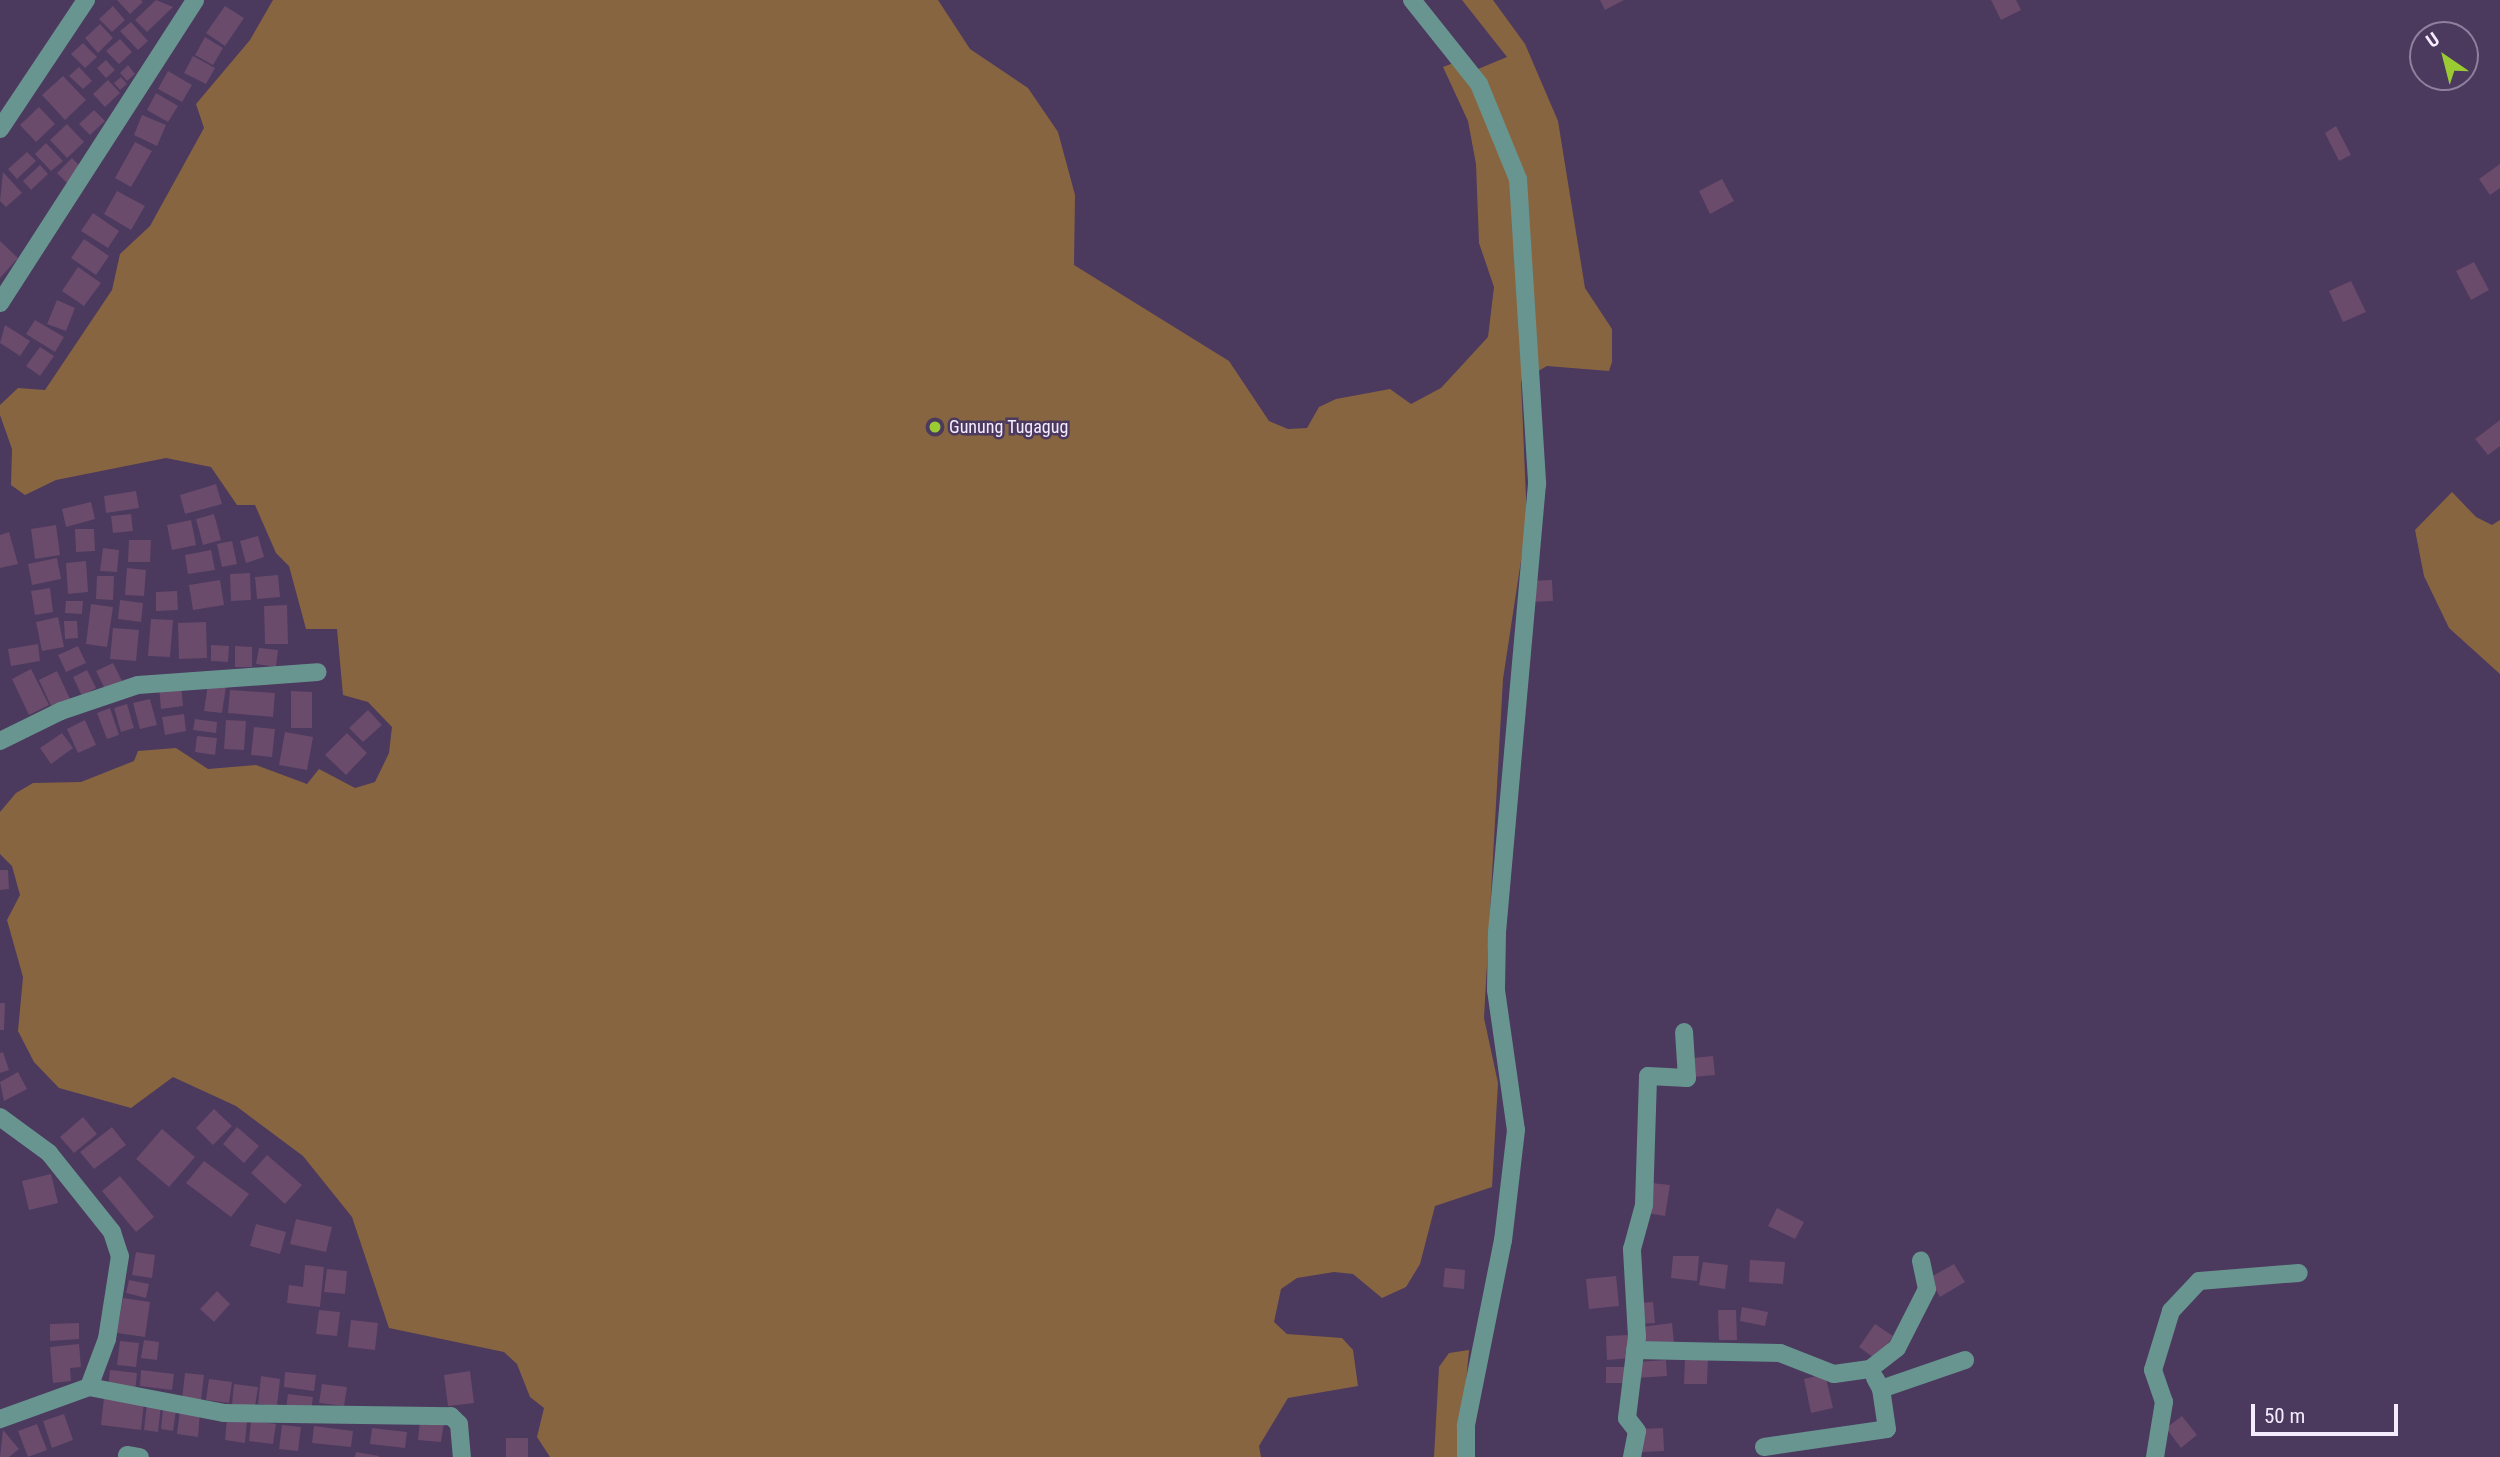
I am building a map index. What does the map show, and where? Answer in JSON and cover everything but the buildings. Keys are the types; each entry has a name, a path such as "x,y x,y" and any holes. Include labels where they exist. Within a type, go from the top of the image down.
{"street":[{"path":"0,129 86,0"},
{"path":"0,303 195,0"},
{"path":"1412,0 1479,84 1518,179 1537,484 1497,932 1496,990 1516,1130 1503,1240 1469,1402 1466,1457"},
{"path":"0,741 61,710 138,685 318,672"},
{"path":"1632,1457 1637,1431 1627,1418 1635,1350 1632,1249 1644,1205 1648,1076 1687,1078 1684,1032"},
{"path":"0,1116 49,1153 118,1242 107,1339 89,1387"},
{"path":"1635,1350 1780,1353 1834,1374 1870,1369 1897,1348 1927,1289 1921,1261"},
{"path":"2154,1457 2164,1402 2153,1370 2171,1311 2199,1281 2299,1273"},
{"path":"1881,1389 1965,1360"},
{"path":"1764,1447 1887,1430 1881,1389 1870,1369"},
{"path":"0,1419 89,1387 224,1413 451,1416 458,1424 462,1457"}],"shaded area":[{"path":"273,0 938,0 970,49 1028,88 1058,132 1075,195 1074,265 1229,361 1269,421 1288,429 1307,428 1319,407 1336,399 1390,389 1411,404 1441,388 1488,337 1494,287 1479,243 1476,164 1468,121 1443,67 1456,62 1466,74 1507,57 1462,0 1493,0 1525,44 1558,121 1585,288 1612,329 1612,362 1609,371 1547,366 1521,381 1527,521 1503,679 1484,1018 1498,1083 1492,1187 1435,1206 1420,1264 1406,1287 1382,1298 1353,1274 1334,1272 1297,1278 1281,1289 1274,1322 1287,1334 1342,1338 1353,1350 1358,1386 1288,1398 1259,1446 1261,1457 550,1457 537,1437 544,1408 530,1397 517,1364 504,1352 389,1328 352,1217 303,1156 236,1106 173,1077 131,1108 59,1088 34,1062 18,1031 23,977 7,920 20,895 12,866 0,854 0,812 16,793 33,783 81,782 134,761 138,751 176,748 208,769 256,765 307,784 319,769 355,788 375,782 389,753 392,727 368,702 343,695 337,629 306,629 289,566 276,553 255,505 237,505 211,467 166,458 56,480 25,495 11,485 12,449 0,415 0,405 18,388 45,390 112,290 120,254 150,226 204,128 196,104 250,40"},
{"path":"2452,492 2476,517 2492,525 2500,520 2500,674 2449,628 2424,576 2415,530"},
{"path":"1469,1350 1459,1457 1434,1457 1439,1367 1449,1353"}],"place":[{"name":"Gunung Tugagug","path":"935,427"}]}
